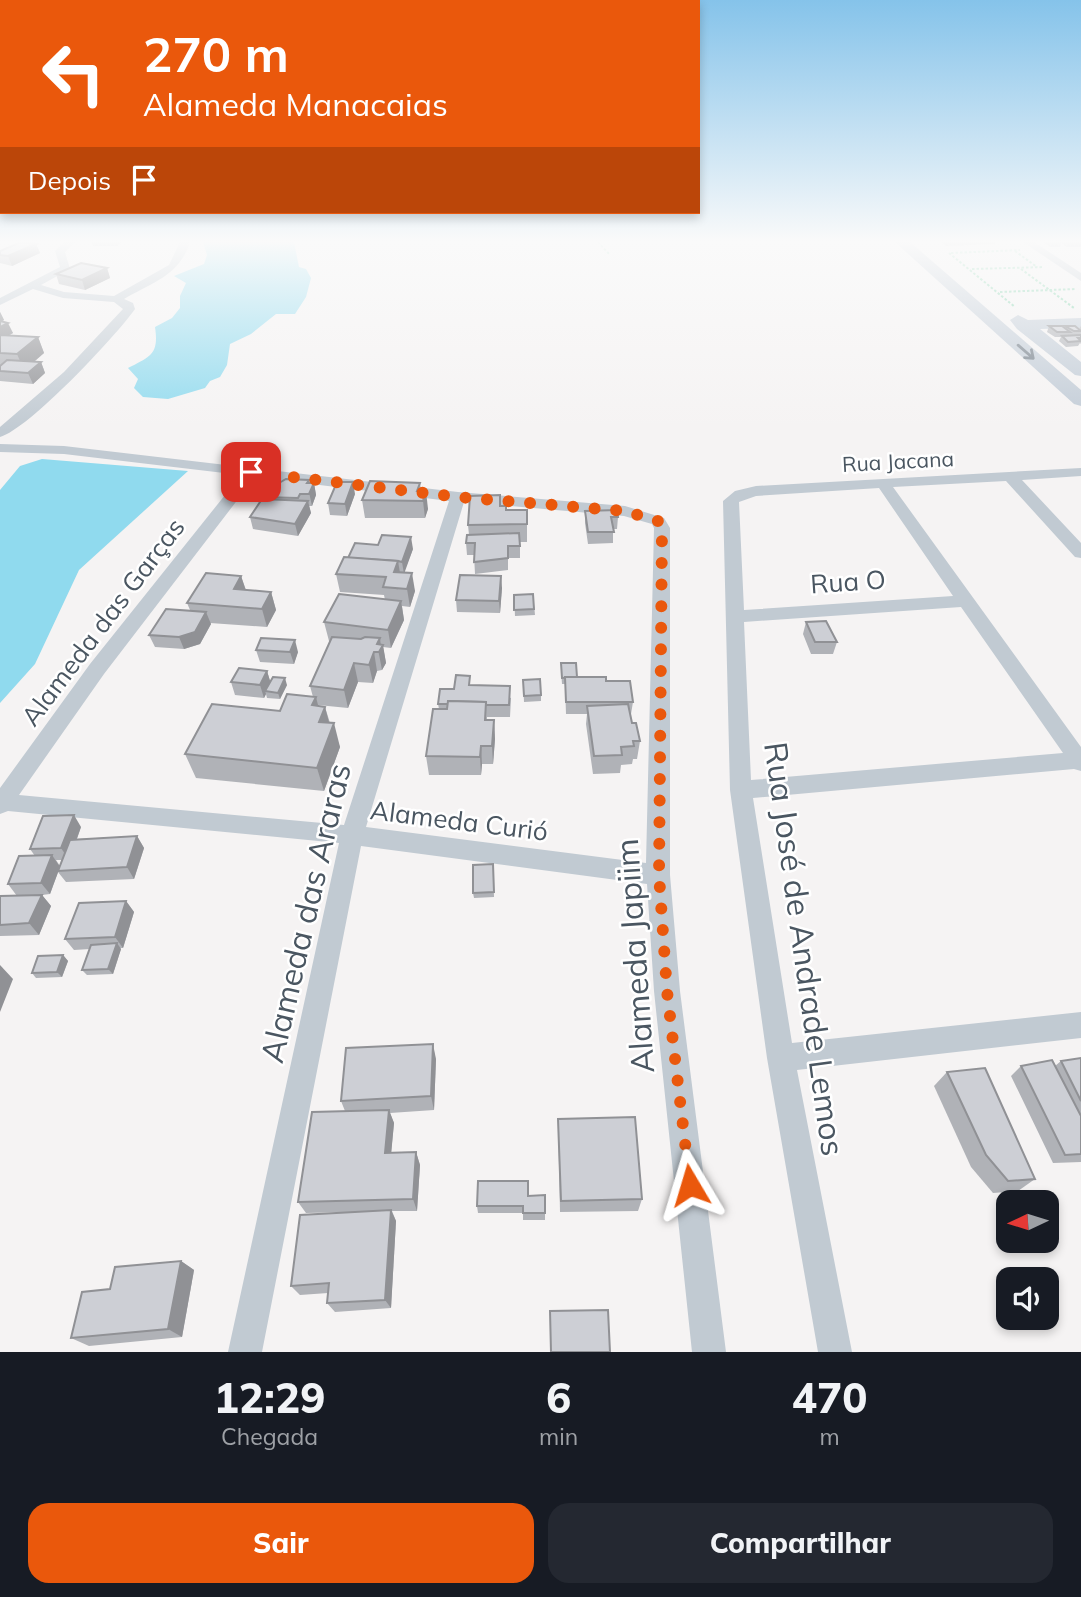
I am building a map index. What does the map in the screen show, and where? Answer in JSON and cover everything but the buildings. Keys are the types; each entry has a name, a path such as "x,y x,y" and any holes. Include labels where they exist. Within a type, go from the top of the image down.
{"street":[{"path":"0,433 28,412 127,313 129,305"},
{"path":"973,305 1081,400"},
{"path":"1004,309 1023,319 1073,357 1081,371"},
{"path":"1023,319 1081,323"},
{"path":"0,448 64,450 458,497"},
{"name":"Alameda das Garças","path":"1,804 97,669 251,472"},
{"name":"Rua Jacana","path":"730,510 734,497 746,492 1081,472"},
{"path":"1010,476 1081,553"},
{"path":"883,484 1080,761"},
{"name":"Alameda Japiim","path":"458,497 625,511 650,517 658,521 662,528 659,875 667,991 709,1352"},
{"name":"Alameda das Araras","path":"245,1352 352,835 458,497"},
{"name":"Rua José de Andrade Lemos","path":"730,510 741,790 781,1058 835,1352"},
{"name":"Rua O","path":"734,617 965,601"},
{"path":"741,790 1080,761"},
{"name":"Alameda Curió","path":"1,804 352,835 659,875"},
{"path":"781,1058 1081,1025"}],"path":[{"path":"1010,305 1023,319"}],"water":[{"path":"180,305 301,305 295,314 276,314 251,334 230,344 227,365 220,377 210,381 205,388 168,399 143,397 134,388 138,379 128,368 152,353 156,343 155,327 172,318"},
{"path":"42,459 188,471 79,570 35,664 0,703 0,490 20,466"}],"route":[{"path":"251,472 458,497 625,511 658,521 662,528 659,875 667,991 690,1185"}]}
